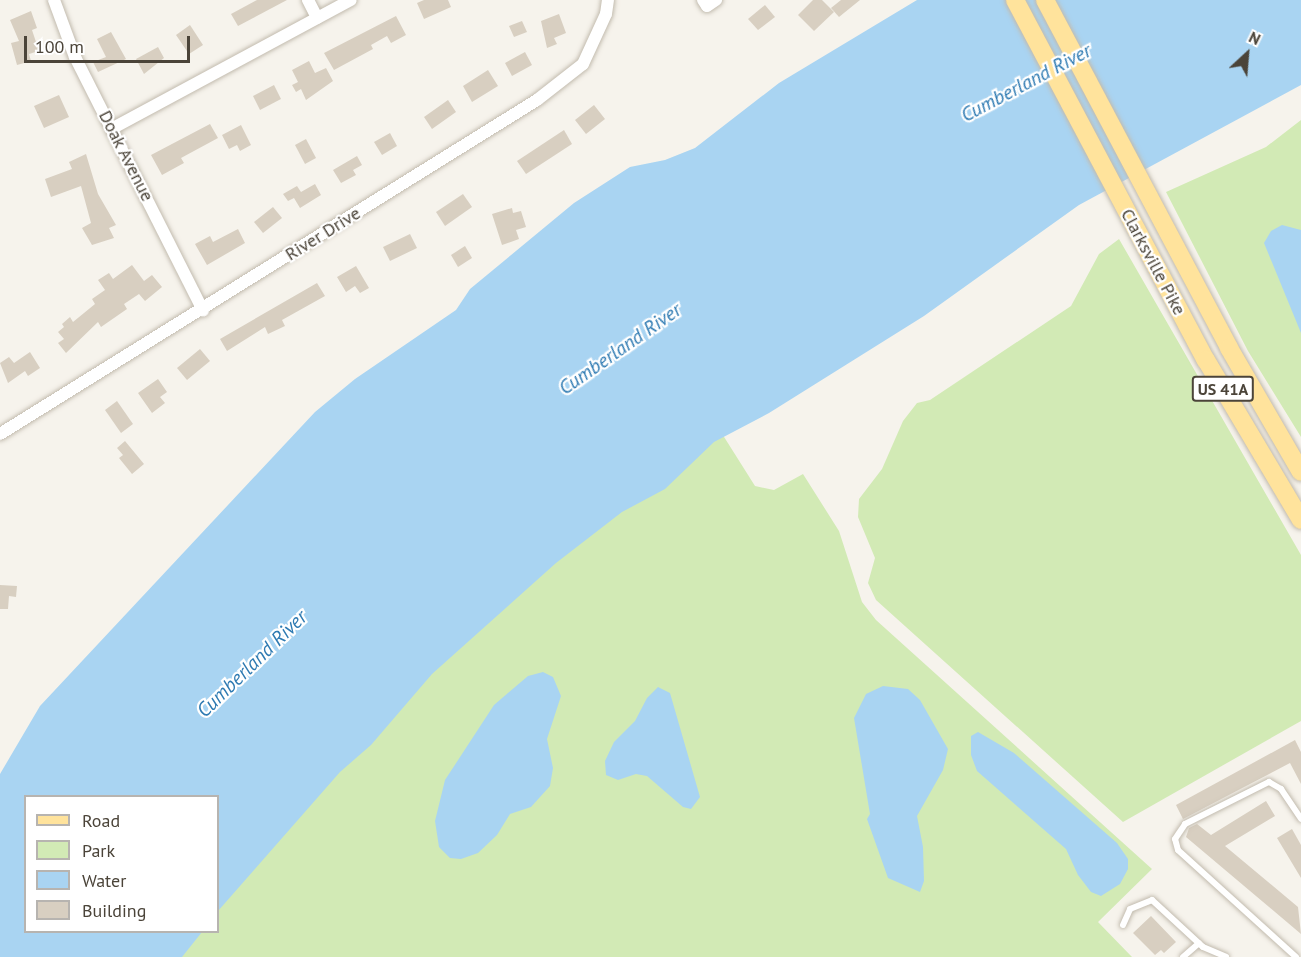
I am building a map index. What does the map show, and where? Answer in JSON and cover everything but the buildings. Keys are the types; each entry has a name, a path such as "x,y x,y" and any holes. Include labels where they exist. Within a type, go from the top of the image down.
{"main road":[{"name":"Clarksville Pike","path":"1015,0 1206,360 1301,520"},
{"name":"Clarksville Pike","path":"1045,0 1173,243 1301,472"}],"street":[{"name":"Doak Avenue","path":"54,0 75,57 113,128 203,310"},
{"path":"308,0 317,18"},
{"path":"113,128 351,0"},
{"name":"River Drive","path":"0,434 203,310 537,100 583,64 606,14 608,0"},
{"path":"703,0 707,6 716,0"}],"lane":[{"path":"1296,957 1178,850 1175,839 1185,824 1269,782 1281,789 1301,819"},
{"path":"1122,925 1130,909 1152,900 1199,943 1226,957"},
{"path":"1183,957 1199,943"}],"green space":[{"path":"1301,120 1301,437 1248,351 1166,192 1266,147"},
{"path":"1119,239 1301,555 1301,721 1123,822 876,600 868,583 875,558 858,517 859,499 882,469 903,421 917,403 930,400 1071,306 1099,254"},
{"path":"714,421 755,486 774,490 803,474 839,531 862,602 876,620 1152,869 1098,922 1132,957 161,957 180,933 219,933 219,883 290,790"}],"water":[{"name":"Cumberland River","path":"917,0 1301,0 1301,85 1079,205 924,316 769,413 714,442 665,489 622,512 556,563 432,674 371,745 340,772 219,910 219,795 24,795 24,933 201,933 182,957 0,957 0,774 40,706 315,412 355,379 456,310 470,289 574,203 630,167 665,160 695,148 779,83"},
{"path":"1282,225 1301,230 1301,333 1264,243 1271,231"},
{"path":"543,672 553,677 561,696 547,739 553,768 550,786 531,807 510,814 497,835 478,853 461,859 450,858 439,847 435,821 445,780 494,705 528,676"},
{"path":"883,686 908,689 920,700 948,749 943,770 917,816 923,847 924,881 920,892 888,878 867,819 870,814 854,718 866,694"},
{"path":"658,687 670,693 700,797 691,809 683,807 647,776 636,774 618,780 606,775 605,761 614,742 635,721 647,698"},
{"path":"978,732 1014,753 1117,843 1128,859 1128,869 1120,884 1101,896 1091,892 1078,875 1066,849 977,771 971,755 971,736"}]}
